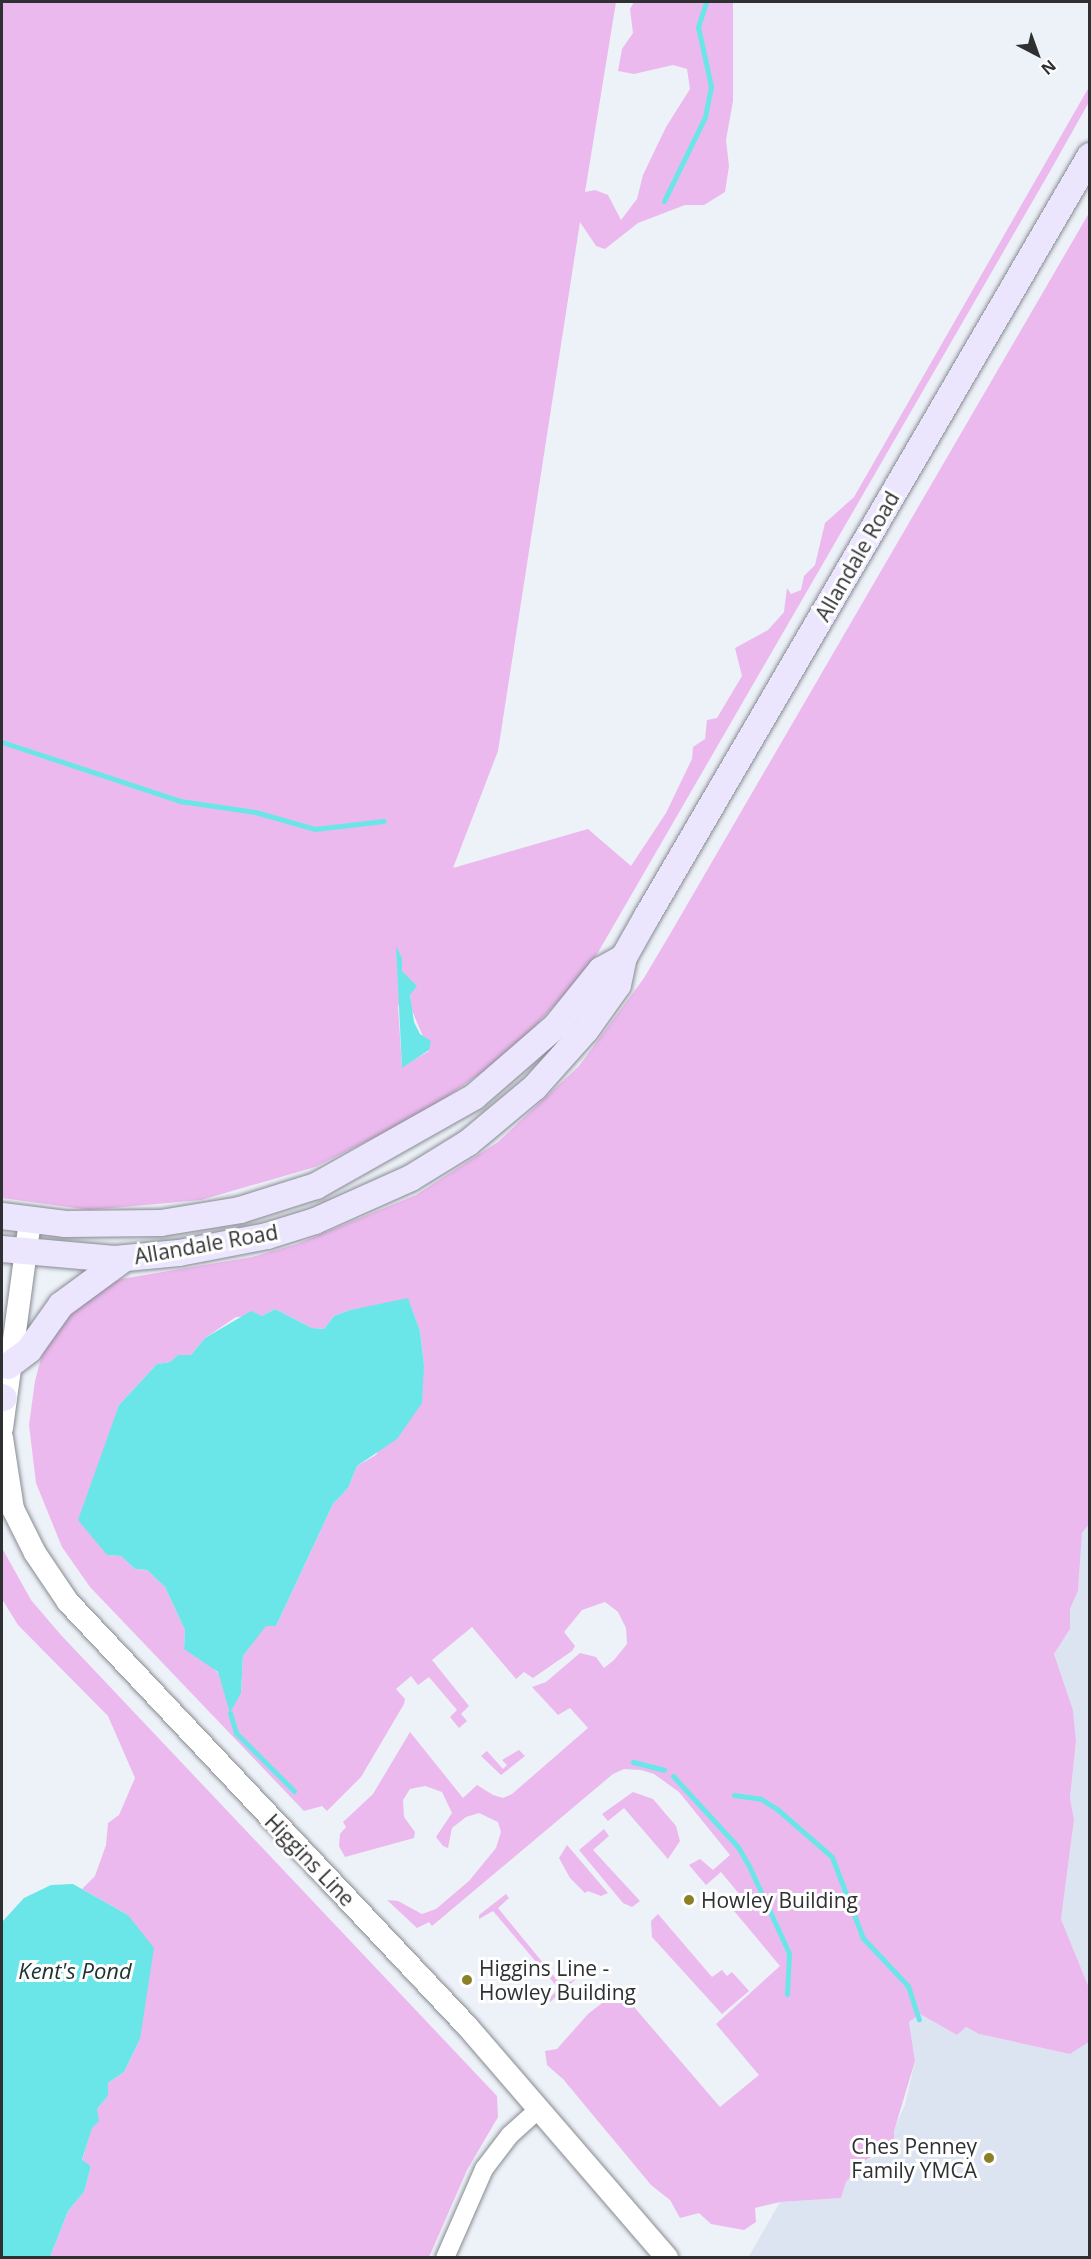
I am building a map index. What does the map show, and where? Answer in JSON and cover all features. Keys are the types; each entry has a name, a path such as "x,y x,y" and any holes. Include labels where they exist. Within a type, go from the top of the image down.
{"main road":[{"name":"Allandale Road","path":"14,1251 125,1258 180,1253 267,1236 371,1198 439,1162 508,1111 562,1057 618,985 624,957 1089,156"},
{"name":"Allandale Road","path":"2,1216 30,1222 161,1223 240,1210 316,1186 474,1097 556,1026 601,970 624,957"},
{"path":"8,1366 29,1350 61,1305 125,1258"}],"street":[{"path":"2,1428 14,1251 30,1222"},
{"name":"Higgins Line","path":"2,1438 13,1509 35,1553 68,1602 539,2109 667,2258"},
{"path":"445,2258 484,2169 510,2135 539,2109"}],"shaded area":[{"path":"2,2 616,2 585,192 595,190 608,195 621,220 637,199 643,175 666,127 690,89 687,69 673,65 634,74 618,71 622,49 633,33 630,9 634,2 733,2 733,101 726,140 729,166 725,192 704,205 685,205 638,223 605,249 596,246 580,222 498,751 453,868 588,829 631,866 666,813 692,759 693,747 705,739 707,720 717,718 742,676 735,648 768,630 784,612 787,588 791,594 801,590 804,576 815,565 825,523 854,497 1089,87 1089,102 1049,173 589,968 510,1053 422,1114 315,1167 201,1200 90,1210 2,1198","holes":["417,986 410,994 411,1008 429,1051 402,1067 398,1006"]},
{"path":"1089,213 1090,1523 1082,1533 1078,1591 1070,1609 1070,1629 1054,1654 1073,1710 1076,1741 1070,1798 1074,1820 1061,1919 1089,1988 1089,2042 1070,2054 979,2034 966,2027 957,2035 920,2014 909,2022 915,2061 894,2131 894,2144 861,2163 846,2182 841,2198 780,2202 755,2208 756,2222 744,2230 711,2224 699,2213 680,2218 670,2200 651,2185 563,2079 547,2065 545,2051 557,2049 588,2014 611,1996 622,1993 720,2107 759,2075 716,2024 780,1966 729,1905 740,1895 721,1872 706,1885 689,1865 700,1859 713,1870 730,1855 679,1792 654,1774 641,1770 624,1769 613,1774 432,1926 429,1922 417,1928 387,1900 398,1901 422,1914 436,1909 469,1881 496,1848 501,1832 498,1822 479,1813 466,1817 452,1828 448,1848 443,1846 436,1837 452,1813 442,1792 425,1786 410,1789 403,1800 404,1817 415,1832 414,1838 345,1857 339,1846 340,1834 346,1827 343,1822 373,1794 410,1732 463,1798 477,1785 503,1798 512,1794 588,1728 570,1708 558,1715 532,1687 546,1682 580,1653 596,1657 604,1668 614,1660 627,1644 626,1628 618,1612 605,1602 582,1610 564,1632 575,1646 572,1651 533,1678 524,1672 516,1679 472,1627 432,1660 469,1706 461,1714 467,1721 459,1728 450,1717 457,1710 429,1677 418,1685 411,1676 396,1689 405,1699 404,1704 361,1777 327,1811 322,1806 304,1811 90,1587 62,1547 36,1483 29,1425 35,1381 41,1358 60,1323 102,1287 121,1279 252,1257 297,1244 416,1195 498,1142 579,1066 644,978","holes":["408,1299 420,1331 424,1365 376,1455 357,1466 348,1488 333,1504 276,1626 266,1625 243,1656 241,1693 200,1657 184,1649 185,1630 165,1587 147,1570 135,1569 121,1556 107,1555 99,1544 103,1455 119,1405 157,1364 170,1362 178,1355 191,1355 205,1338 236,1317 262,1316 275,1309 312,1328 324,1329 334,1316 350,1310"]},
{"path":"1089,1523 1089,1988 1061,1919 1074,1820 1070,1798 1076,1741 1073,1710 1054,1654 1070,1629 1070,1609 1078,1591 1082,1533"},
{"path":"2,1548 31,1600 60,1634 497,2096 498,2117 467,2170 429,2257 50,2257 68,2211 84,2192 91,2166 82,2161 97,2109 108,2096 108,2083 124,2072 140,2039 128,1915 82,1889 95,1876 106,1845 108,1823 119,1815 135,1778 108,1716 18,1625 2,1599"},
{"path":"519,1750 525,1756 501,1775 481,1756 487,1751 503,1769 507,1765 502,1760"},
{"path":"633,1792 653,1799 676,1826 680,1841 668,1859 624,1808 608,1821 602,1814"},
{"path":"604,1829 609,1836 593,1850 640,1901 632,1907 623,1903 579,1850"},
{"path":"567,1845 608,1893 601,1896 588,1891 585,1893 570,1878 559,1858"},
{"path":"506,1894 509,1898 498,1908 562,1986 577,1978 550,2002 548,1999 559,1989 493,1911 479,1919 479,1915"},
{"path":"658,1914 712,1977 722,1970 727,1976 732,1972 749,1991 722,2014 652,1937 651,1921"},
{"path":"920,2014 957,2035 966,2027 979,2034 1070,2054 1089,2042 1089,2257 748,2258 780,2202 841,2198 846,2182 861,2163 882,2154 905,2105 915,2061 909,2021"}],"water":[{"path":"396,946 402,958 402,971 417,986 410,995 414,1022 420,1034 431,1041 429,1050 402,1068"},
{"path":"408,1298 420,1331 424,1365 422,1403 397,1439 357,1466 348,1488 333,1504 276,1626 266,1626 243,1656 241,1693 230,1713 218,1672 184,1649 185,1630 165,1587 147,1570 135,1569 121,1556 107,1555 78,1520 119,1405 157,1364 170,1362 178,1355 191,1355 205,1338 251,1311 262,1316 275,1309 312,1328 324,1329 334,1316 350,1310"},
{"name":"Kent's Pond","path":"73,1884 128,1915 154,1948 140,2039 124,2072 108,2083 108,2096 97,2109 99,2121 92,2128 82,2160 91,2166 84,2192 68,2211 50,2257 2,2257 2,1922 24,1898 51,1885"}],"waterway":[{"path":"664,201 705,117 711,86 698,27 706,2"},
{"path":"2,742 180,801 255,812 315,829 384,821"},
{"path":"230,1713 236,1733 294,1791"},
{"path":"633,1762 664,1770"},
{"path":"673,1776 738,1847 749,1866 789,1953 787,1994"},
{"path":"734,1795 761,1799 777,1809 832,1857 863,1938 908,1986 919,2019"}],"place":[{"name":"Howley Building","path":"689,1900"},
{"name":"Higgins Line - Howley Building","path":"467,1980"},
{"name":"Ches Penney Family YMCA","path":"989,2158"}]}
